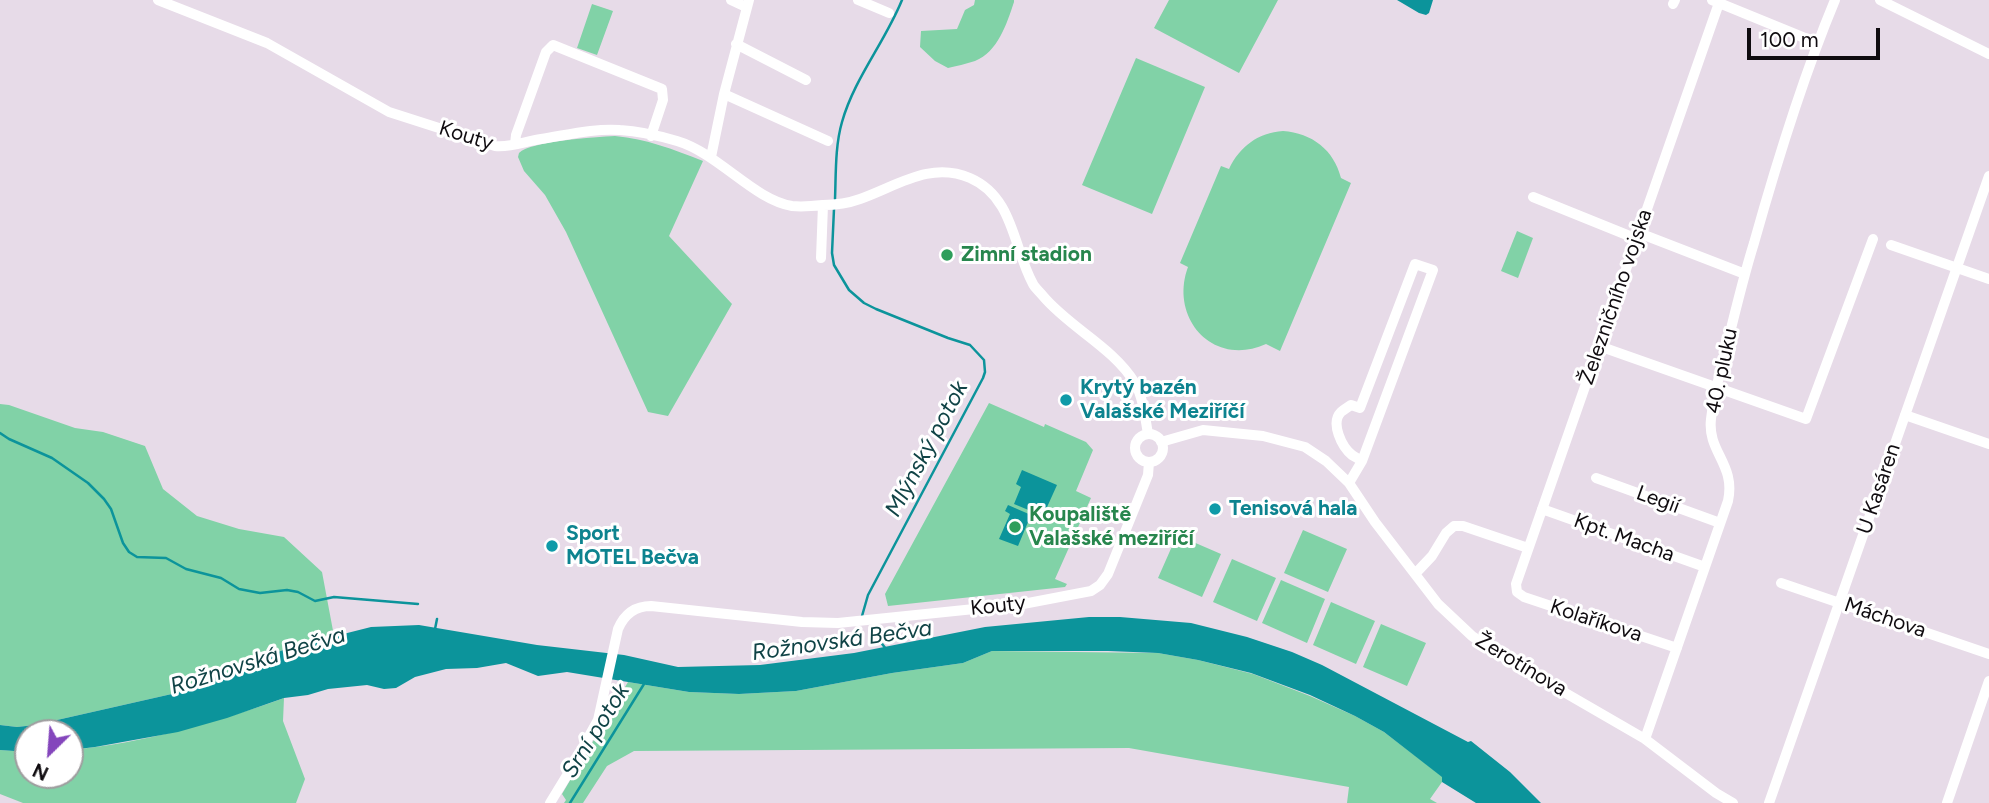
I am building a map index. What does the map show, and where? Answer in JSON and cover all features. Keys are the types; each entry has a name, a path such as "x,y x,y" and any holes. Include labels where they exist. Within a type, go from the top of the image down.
{"street":[{"name":"Kouty","path":"158,0 267,43 389,112 495,146 620,130 676,141 711,157 757,189 792,206 857,201 920,174 954,173 972,179 988,190 1000,204 1033,285 1054,308 1125,369 1136,385 1149,434"},
{"path":"711,157 747,3 731,0"},
{"path":"858,0 889,13"},
{"name":"40. pluku","path":"1645,739 1728,501 1730,484 1727,470 1711,430 1716,387 1778,159 1817,43 1835,0"},
{"path":"1880,0 1989,54"},
{"path":"1716,1 1817,43"},
{"name":"Železničního vojska","path":"1517,592 1517,580 1638,236 1716,1"},
{"path":"736,44 806,80"},
{"path":"515,144 546,51 552,45 662,89 663,100 651,136"},
{"path":"724,94 828,141"},
{"name":"U Kasáren","path":"1769,803 1989,176"},
{"path":"1534,197 1745,274"},
{"path":"821,258 823,205"},
{"path":"1599,346 1806,419 1873,239"},
{"path":"1891,245 1989,279"},
{"path":"1349,483 1362,461 1433,270 1415,264 1360,408"},
{"path":"1362,461 1350,454 1342,442 1336,424 1337,417 1351,405 1376,419"},
{"path":"1905,415 1989,444"},
{"name":"Žerotínova","path":"1161,442 1203,430 1263,436 1305,447 1326,461 1349,483 1375,522 1438,604 1472,636 1645,739 1733,803"},
{"path":"1149,461 1139,457 1135,448 1139,438 1149,434 1161,442"},
{"name":"Kouty","path":"550,803 598,720 619,625 634,609 644,606 802,622 838,623 1023,604 1091,591 1100,585 1108,574 1148,475 1149,461 1159,457 1163,447 1161,442"},
{"name":"Legií","path":"1596,478 1720,523"},
{"name":"Kpt. Macha","path":"1542,509 1705,567"},
{"path":"1415,574 1426,564 1446,533 1454,526 1463,526 1528,548"},
{"name":"Máchova","path":"1781,583 1989,654"},
{"name":"Kolaříkova","path":"1517,592 1528,599 1677,648"},
{"path":"1947,803 1989,681"}],"green space":[{"path":"975,0 1014,2 1001,36 990,51 975,61 948,68 935,61 920,47 921,31 957,29 965,10 974,5"},
{"path":"1169,0 1278,0 1239,73 1154,28"},
{"path":"592,4 613,11 597,55 577,48"},
{"path":"1136,58 1205,87 1152,214 1082,185"},
{"path":"1283,131 1303,135 1320,145 1333,159 1341,178 1351,183 1280,351 1266,344 1247,350 1229,349 1213,344 1200,334 1190,320 1185,304 1184,286 1188,267 1180,263 1221,166 1229,169 1244,147 1251,142"},
{"path":"615,136 649,142 703,161 669,236 732,304 668,416 648,412 566,232 545,195 524,171 518,157 519,153 536,145"},
{"path":"1517,231 1533,238 1518,278 1501,271"},
{"path":"989,403 1086,442 1093,450 1076,491 1091,498 1055,579 1067,584 1065,587 888,606 885,594"},
{"path":"0,404 75,428 103,432 145,446 163,489 197,516 239,529 284,537 322,572 334,636 288,648 185,691 61,719 14,719 14,727 0,725"},
{"path":"1303,530 1347,549 1328,592 1284,573"},
{"path":"1177,535 1221,554 1202,597 1158,578"},
{"path":"1232,559 1276,578 1257,621 1213,602"},
{"path":"1281,580 1325,599 1307,643 1262,623"},
{"path":"1331,602 1375,621 1356,664 1313,645"},
{"path":"1381,624 1426,643 1407,686 1363,667"},
{"path":"992,651 1158,653 1253,674 1310,696 1384,732 1443,777 1430,799 1437,803 1347,803 1349,787 1129,748 634,751 607,766 583,803 564,803 566,800 562,794 628,682 689,692 739,694 796,691 963,663"},
{"path":"284,698 283,721 305,779 296,803 23,803 0,794 0,750 14,751 14,789 84,789 84,748 178,731"}],"water":[{"path":"1397,0 1433,0 1426,15"},
{"path":"1022,470 1057,485 1043,516 1014,504 1021,487 1016,484"},
{"name":"Koupaliště Valašské meziříčí","path":"1008,505 1031,515 1018,546 999,539 1010,514 1005,511"},
{"name":"Rožnovská Bečva","path":"1089,617 1120,617 1191,623 1247,637 1322,665 1468,742 1471,741 1510,772 1541,803 1476,803 1442,782 1442,777 1384,732 1355,716 1310,695 1251,673 1158,653 992,651 963,663 796,691 739,694 689,692 567,672 538,676 506,663 446,669 415,677 396,688 384,689 367,685 328,689 284,698 178,732 84,748 84,719 61,719 185,691 288,648 371,627 419,625 537,645 624,655 678,667 760,665 854,653 985,627"},
{"path":"0,725 14,727 14,751 0,750"}],"waterway":[{"name":"Mlýnský potok","path":"835,199 838,141 847,106 902,0"},
{"name":"Mlýnský potok","path":"834,209 834,265 849,290 876,309 970,345 984,360 985,372 868,595 862,616"},
{"path":"0,433 52,458 88,483 111,509 123,543 129,552 137,557 166,558 186,569 221,578 239,589 260,593 287,590 298,592 315,601 334,597 418,604"},
{"path":"435,629 437,619"},
{"name":"Mlýnský potok","path":"873,632 886,649"},
{"name":"Srní potok","path":"570,803 644,684"}],"place":[{"name":"Zimní stadion","path":"947,255"},
{"name":"Krytý bazén Valašské Meziříčí","path":"1066,400"},
{"name":"Tenisová hala","path":"1215,509"},
{"name":"Koupaliště Valašské meziříčí","path":"1015,527"},
{"name":"Sport MOTEL Bečva","path":"552,546"}]}
